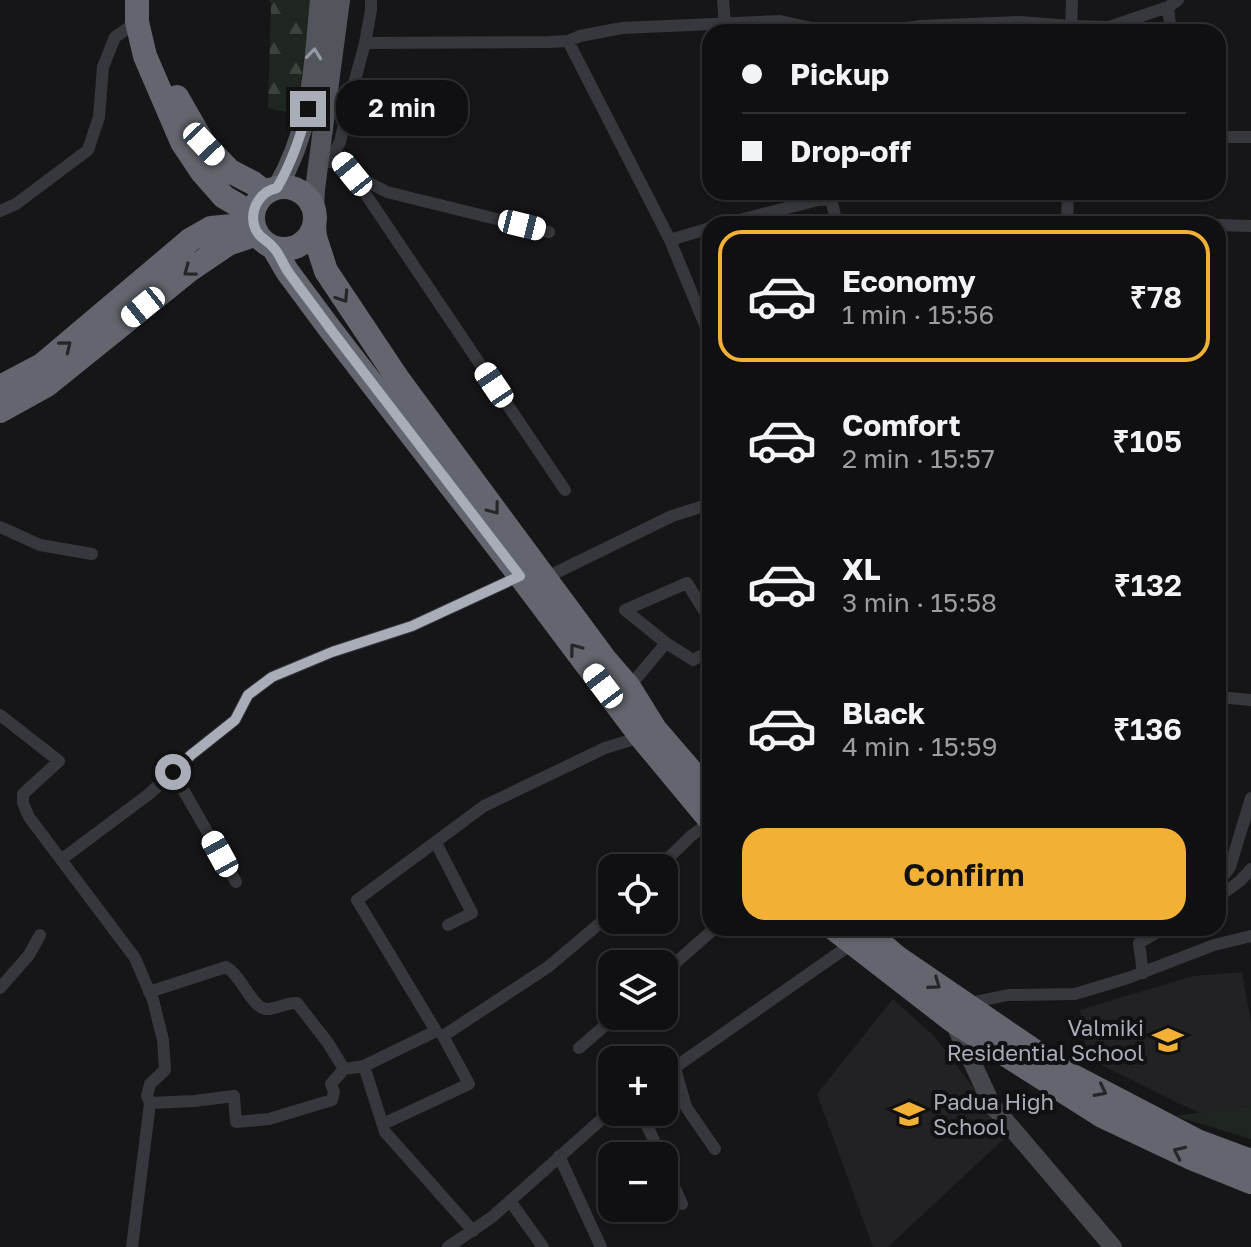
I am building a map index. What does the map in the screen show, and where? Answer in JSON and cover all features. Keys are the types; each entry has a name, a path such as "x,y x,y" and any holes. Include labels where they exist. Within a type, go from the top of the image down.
{"highway":[{"path":"148,0 150,32 171,87 204,144 230,171 272,190"},
{"path":"137,11 145,56 182,142 202,172 224,197 283,249 293,247 309,235 314,218"},
{"path":"702,784 655,729 629,687 604,658 398,379 326,271 315,237 314,218 304,195 287,187 272,190 255,205 259,230 287,271 641,737 702,811"},
{"path":"0,387 42,365 190,240 211,228 259,230"},
{"path":"0,411 47,385 191,269 228,244 259,230"},
{"path":"854,936 1102,1116 1251,1182"},
{"path":"959,1013 1197,1141 1251,1161"}],"main road":[{"path":"272,190 295,153 308,109 320,0"},
{"path":"314,218 326,156 340,0"}],"street":[{"path":"371,0 365,43 340,142 326,156 387,192 549,232"},
{"path":"723,0 725,24 780,21 794,24"},
{"path":"1071,24 1072,0"},
{"path":"1117,24 1173,4 1172,24"},
{"path":"0,211 16,204 88,150 99,117 103,67 115,37 137,11"},
{"path":"970,24 1035,24"},
{"path":"365,43 568,41 622,28 702,25"},
{"path":"568,41 670,240 702,318"},
{"path":"1226,137 1251,137"},
{"path":"352,174 565,490"},
{"path":"755,216 818,200"},
{"path":"1226,225 1251,226"},
{"path":"670,240 702,230"},
{"path":"545,578 672,516 702,507"},
{"path":"0,527 40,545 92,554"},
{"path":"62,859 149,794 235,720 248,695 272,677 332,652 412,626 520,576"},
{"path":"702,607 687,583 625,610 693,660 702,655"},
{"path":"629,687 666,643"},
{"path":"1226,698 1251,700"},
{"path":"0,715 59,761 23,794 23,803 29,817 135,958 153,1000 163,1040 165,1070 150,1084 147,1096 150,1103 132,1247"},
{"path":"150,1103 234,1096 236,1122 269,1119 332,1100 334,1092 331,1084 344,1069 364,1066 436,1031 357,900 484,806 605,748 641,737"},
{"path":"173,772 236,882"},
{"path":"1226,873 1251,798"},
{"path":"672,854 702,827"},
{"path":"436,843 472,913 448,925"},
{"path":"1226,891 1251,869"},
{"path":"383,1124 469,1084 443,1036 548,967 598,925"},
{"path":"0,988 29,955 40,935"},
{"path":"678,961 706,936"},
{"path":"678,1065 846,936"},
{"path":"1143,973 1139,943 1151,936"},
{"path":"1113,1247 992,1105 959,1013 1008,995 1075,994 1143,973 1214,945 1251,936"},
{"path":"149,992 226,967 234,971 257,1005 264,1009 289,1002 297,1003 344,1069"},
{"path":"579,1048 600,1030"},
{"path":"364,1066 385,1132 473,1231"},
{"path":"678,1091 715,1149"},
{"path":"448,1247 492,1217 598,1122"},
{"path":"559,1156 601,1247"},
{"path":"678,1195 682,1204"},
{"path":"510,1201 543,1247"}],"shaded area":[{"name":"Valmiki Residential School","path":"1242,972 1251,1022 1251,1106 1199,1113 1087,1058 1080,1010 1193,976"},
{"name":"Padua High School","path":"893,999 933,1035 1009,1134 888,1247 873,1247 817,1094"}],"green space":[{"path":"268,0 312,0 296,114 268,108 271,4"},
{"path":"1251,1106 1251,1139 1175,1116"}],"place":[{"name":"Valmiki Residential School","path":"1168,1040"},
{"name":"Padua High School","path":"909,1114"}],"route":[{"path":"173,772 235,720 248,695 272,677 332,652 412,626 520,576 330,329 273,247 257,234 253,224 255,205 261,197 277,188 285,174 295,153 308,109"}]}
